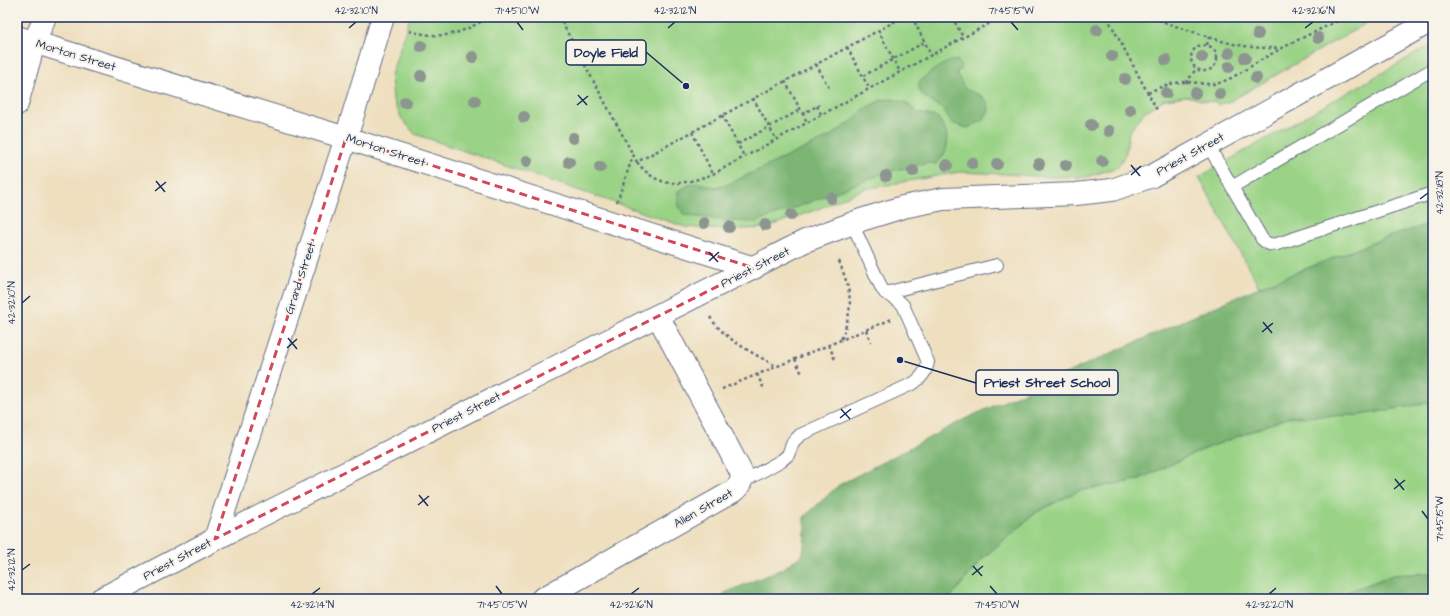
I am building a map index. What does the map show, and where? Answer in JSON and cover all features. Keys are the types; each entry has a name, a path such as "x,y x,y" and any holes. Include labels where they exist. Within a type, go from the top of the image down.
{"street":[{"path":"17,104 26,40 45,17"},
{"name":"Grand Street","path":"215,539 346,138 382,17"},
{"name":"Priest Street","path":"102,599 215,539 805,241 852,223 903,207 943,199 1076,194 1112,190 1152,176 1433,20"},
{"name":"Morton Street","path":"26,40 346,138 754,268"},
{"name":"Allen Street","path":"542,599 732,492 738,488 741,483 741,472 658,316"}],"lane":[{"path":"1232,187 1433,69"},
{"path":"1208,145 1262,239 1270,245 1278,244 1433,193"},
{"path":"741,483 782,460 788,455 793,442 800,435 914,383 927,370 928,362 907,313 899,300 885,293 882,289 852,223"},
{"path":"885,293 998,265"}],"path":[{"path":"408,31 433,36 452,35 490,17"},
{"path":"559,17 637,162 648,174 662,181 680,183 693,181 713,174 1000,17"},
{"path":"637,162 903,17"},
{"path":"912,17 931,55"},
{"path":"952,17 963,37"},
{"path":"1107,17 1157,110"},
{"path":"1153,17 1163,22 1233,45 1259,48 1283,48"},
{"path":"1148,93 1164,85 1186,83 1207,84 1222,82 1283,48 1344,17"},
{"path":"878,30 900,72"},
{"path":"1207,45 1209,37"},
{"path":"863,76 925,42"},
{"path":"1199,45 1207,45 1212,48 1217,56 1215,65 1204,72 1193,67 1190,59 1192,51 1199,45"},
{"path":"847,47 869,88"},
{"path":"816,64 830,90"},
{"path":"1186,83 1196,69"},
{"path":"785,81 807,122"},
{"path":"753,98 776,139"},
{"path":"802,114 818,105 822,114"},
{"path":"738,144 800,110"},
{"path":"722,115 744,156"},
{"path":"692,132 713,174"},
{"path":"616,204 634,155"},
{"path":"839,261 848,286 850,300 849,313 840,340"},
{"path":"701,397 907,313"},
{"path":"710,317 722,333 776,367"},
{"path":"866,330 871,342"},
{"path":"829,345 835,360"},
{"path":"795,359 802,374"},
{"path":"757,374 764,389"}],"highlighted area":[{"path":"346,138 754,268 215,539"}],"green space":[{"path":"410,17 1377,17 1227,103 1218,105 1216,102 1186,96 1165,99 1145,111 1129,132 1126,152 1118,167 1087,177 1046,177 959,172 864,189 818,209 765,228 724,230 685,227 415,134 402,119 393,100 391,75"},
{"path":"1433,44 1433,223 1385,238 1259,287 1199,177"},
{"path":"957,60 962,69 956,72 965,89 982,96 988,103 989,111 982,121 967,128 952,123 941,108 924,97 919,88 919,82 932,71 941,65"},
{"path":"892,99 905,102 918,113 937,117 947,135 947,147 945,153 936,164 929,163 887,172 755,222 728,221 684,215 678,204 678,191 689,185 698,183 714,187 724,186 829,137 852,121 864,109 881,100"},
{"path":"1433,223 1433,402 1360,415 1289,417 1202,450 1137,480 1078,491 1037,512 984,557 949,599 718,599 725,593 782,569 803,554 805,537 804,517 839,485 969,417 1259,287 1385,238"},
{"path":"1433,402 1433,573 1393,575 1329,599 949,599 984,557 1037,512 1078,491 1137,480 1202,450 1289,417 1360,415"},
{"path":"1433,573 1433,599 1329,599 1393,575"}],"place":[{"name":"Doyle Field","path":"686,86"},
{"name":"Priest Street School","path":"900,360"}]}
